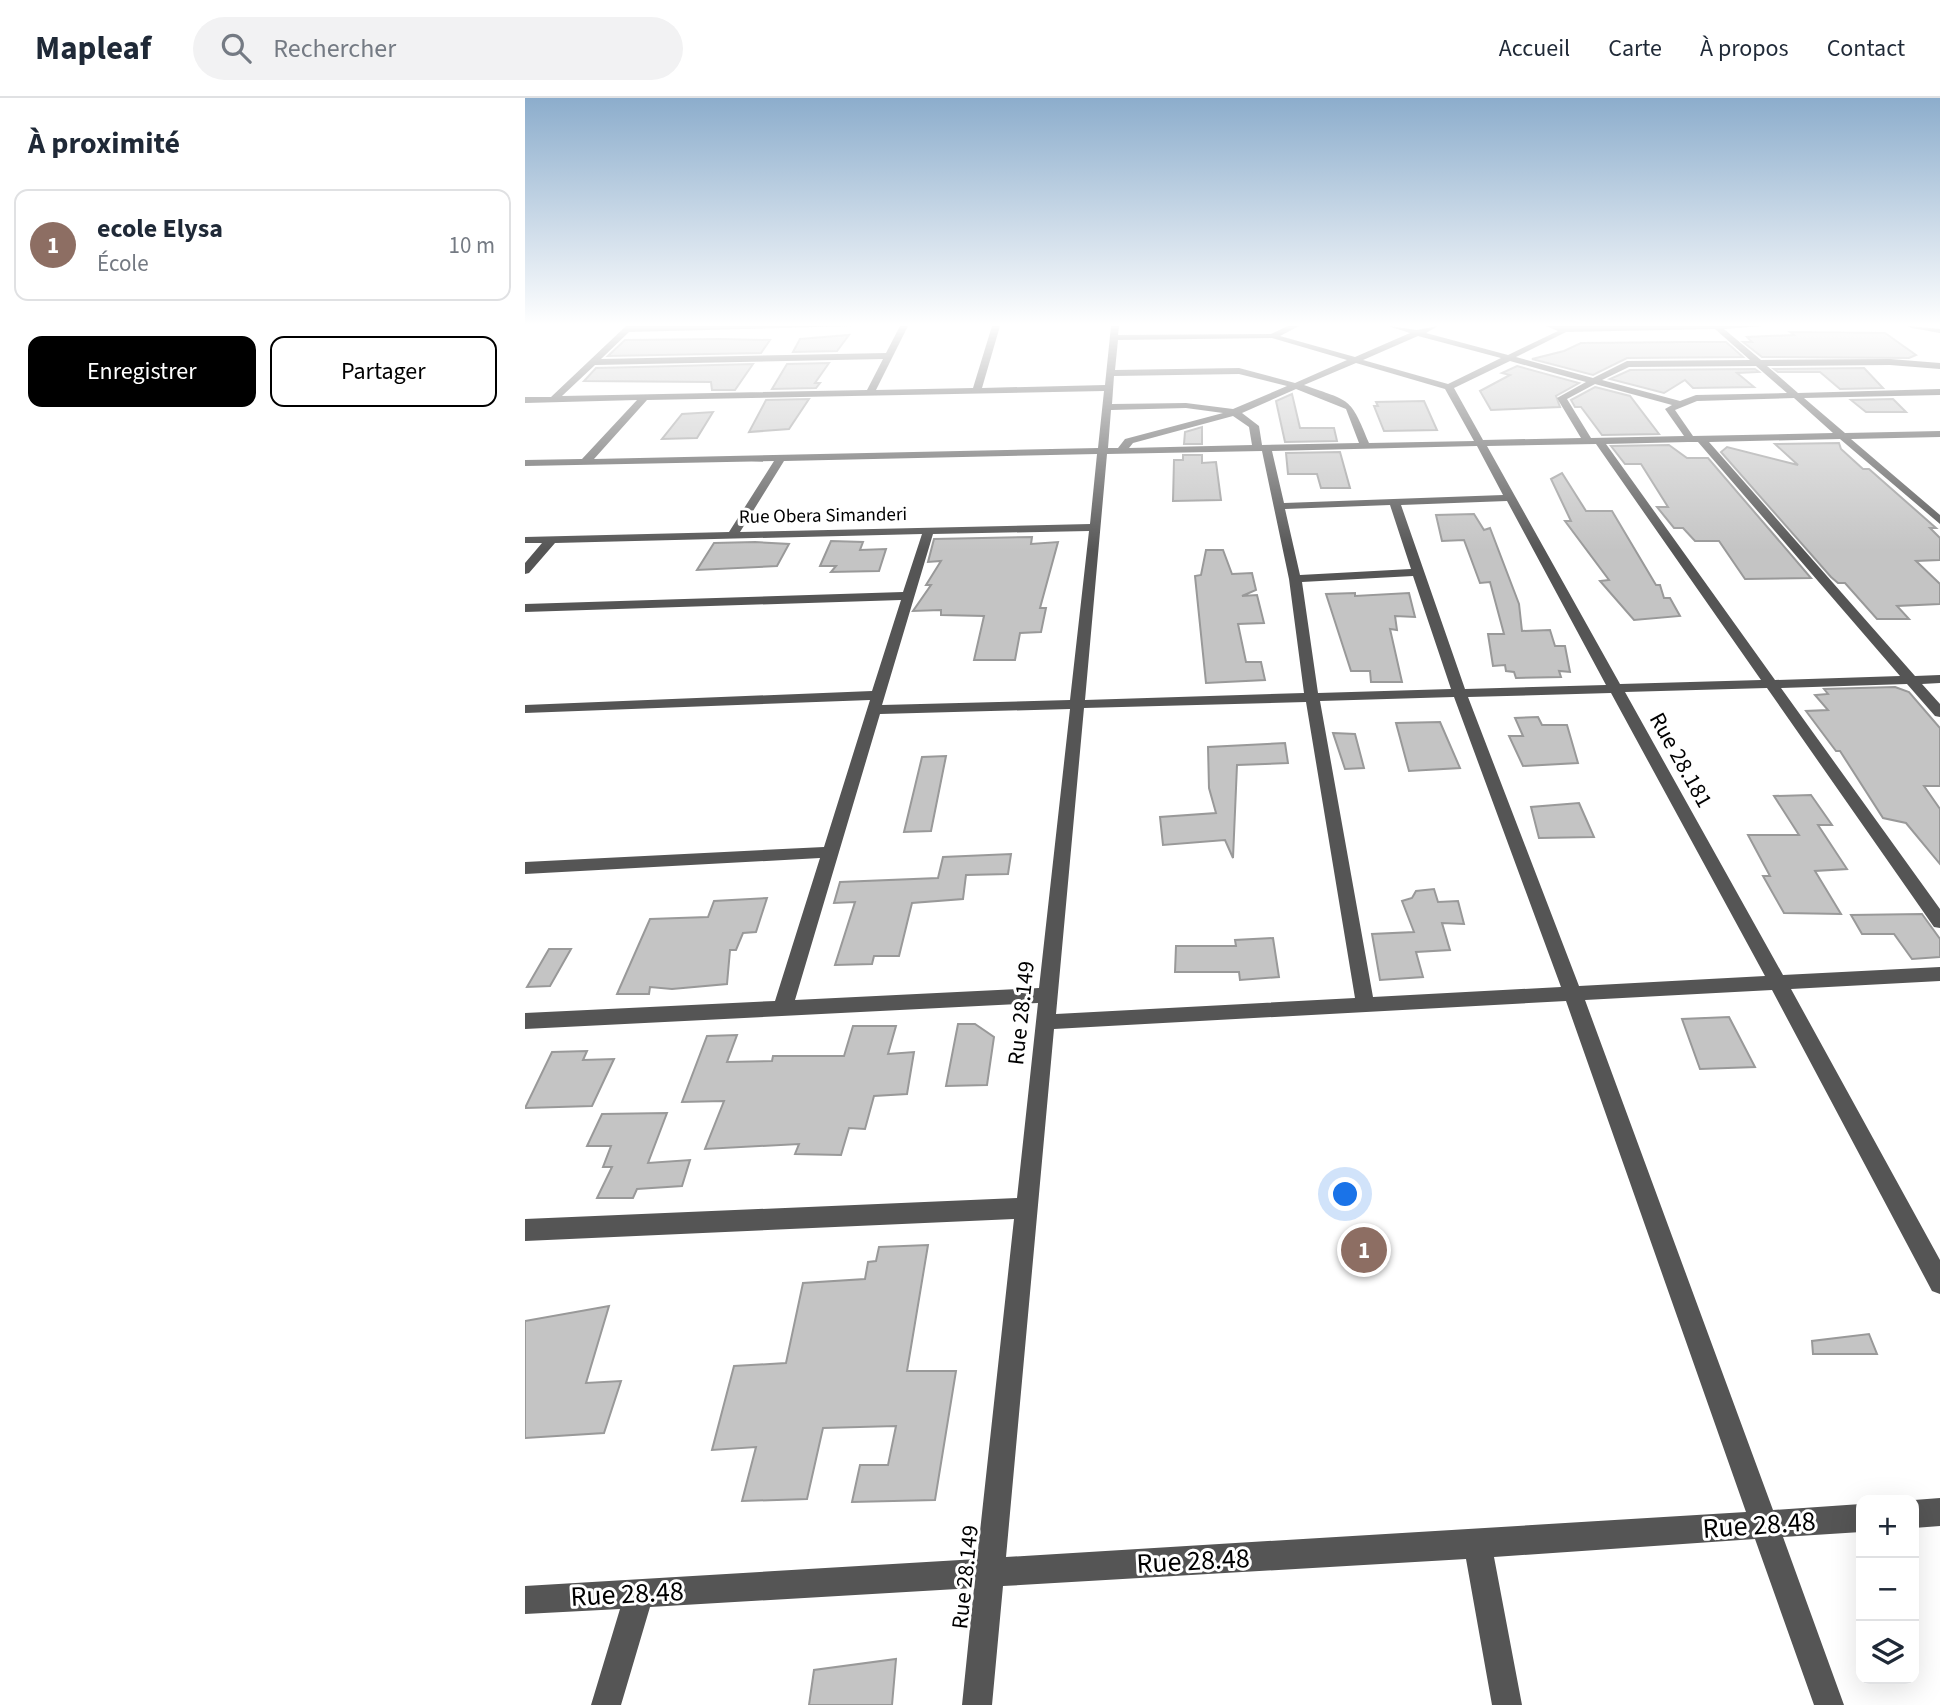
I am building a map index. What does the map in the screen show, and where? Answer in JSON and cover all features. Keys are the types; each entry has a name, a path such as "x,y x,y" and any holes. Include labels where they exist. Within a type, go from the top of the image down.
{"street":[{"path":"586,461 641,401"},
{"name":"Rue 28.149","path":"977,1705 1079,703 1094,527 1111,451 1109,401"},
{"path":"1177,401 1233,413 1254,426 1262,447 1280,506 1294,579 1366,1003"},
{"path":"1111,451 1138,437 1233,413 1261,401"},
{"path":"1333,401 1350,408 1365,445"},
{"name":"Rue 28.181","path":"1456,401 1778,983 1940,1283"},
{"path":"1562,401 1771,683 1940,922"},
{"path":"1668,401 1679,404"},
{"path":"1690,401 1679,404 1670,410 1670,414 1940,713"},
{"path":"1800,401 1940,521"},
{"path":"525,463 1940,434"},
{"path":"732,536 781,457"},
{"path":"1280,506 1510,498"},
{"path":"1394,501 1460,695 1573,994 1829,1705"},
{"name":"Rue Obera Simanderi","path":"552,540 1094,527"},
{"path":"783,1007 877,702 906,596 928,532"},
{"path":"525,540 552,540"},
{"path":"525,570 552,540"},
{"path":"1294,579 1419,572"},
{"path":"525,608 906,596"},
{"path":"525,709 877,702 1079,703 1460,695 1940,678"},
{"path":"525,868 832,852"},
{"path":"1045,1022 1366,1003 1940,975"},
{"path":"525,1021 1048,995"},
{"path":"525,1230 1027,1208"},
{"path":"1919,1514 1940,1512"},
{"name":"Rue 28.48","path":"525,1600 1477,1544 1856,1518"},
{"path":"1477,1544 1507,1705"},
{"path":"606,1705 639,1594"}],"building":[{"path":"765,401 808,401 789,429 749,432"},
{"path":"1276,401 1294,401 1300,428 1334,428 1337,441 1285,442"},
{"path":"1424,401 1437,430 1384,431 1374,406 1378,406 1376,402"},
{"path":"1486,401 1558,401 1560,407 1491,410"},
{"path":"1572,401 1634,401 1659,434 1602,435 1581,407 1575,407"},
{"path":"1852,401 1895,401 1906,412 1866,412"},
{"path":"713,412 697,438 662,439 682,414"},
{"path":"1202,427 1202,444 1184,444 1185,432"},
{"path":"1839,443 1841,449 1863,469 1869,469 1936,528 1930,528 1940,538 1940,560 1916,561 1940,584 1940,604 1897,606 1909,619 1877,619 1845,583 1838,583 1831,577 1721,452 1727,447 1798,465 1775,444"},
{"path":"1669,445 1687,458 1708,458 1811,578 1745,579 1719,541 1695,541 1683,528 1674,528 1657,507 1668,507 1641,464 1625,464 1611,446"},
{"path":"1340,452 1350,488 1321,488 1317,474 1288,474 1286,453"},
{"path":"1183,455 1202,455 1202,463 1216,462 1221,500 1173,501 1174,460 1183,460"},
{"path":"1562,473 1586,511 1612,511 1656,585 1660,585 1664,598 1670,598 1680,616 1634,620 1600,581 1609,580 1565,521 1571,521 1551,479"},
{"path":"1474,514 1484,530 1490,528 1519,604 1522,631 1550,630 1555,646 1565,646 1570,672 1559,671 1561,677 1516,678 1514,672 1506,671 1505,665 1493,666 1488,634 1504,634 1490,582 1480,583 1464,540 1442,541 1436,515"},
{"path":"1032,537 1031,544 1058,542 1040,608 1046,608 1041,632 1020,633 1015,660 974,660 984,616 941,615 941,610 913,611 931,585 926,585 941,561 928,562 934,539"},
{"path":"831,541 863,542 860,550 886,549 879,571 831,572 836,566 820,566"},
{"path":"714,543 789,544 777,566 697,570"},
{"path":"1206,550 1223,550 1232,574 1252,573 1256,590 1242,596 1257,595 1264,623 1238,624 1246,662 1261,662 1265,680 1206,683 1195,576 1201,575"},
{"path":"1355,593 1355,596 1409,593 1415,617 1395,616 1397,630 1390,629 1402,682 1371,682 1370,671 1351,671 1326,594"},
{"path":"1895,687 1909,692 1940,728 1940,786 1924,786 1940,809 1940,864 1906,823 1883,818 1840,751 1836,751 1806,711 1828,710 1815,695 1828,694 1824,689"},
{"path":"1538,717 1542,725 1567,725 1578,763 1523,766 1509,736 1523,736 1515,718"},
{"path":"1440,722 1460,768 1409,771 1396,723"},
{"path":"1333,733 1355,734 1364,768 1345,769"},
{"path":"1285,743 1288,763 1237,765 1233,858 1225,840 1163,845 1160,817 1216,813 1209,788 1208,747"},
{"path":"946,756 931,831 904,832 922,757"},
{"path":"1811,795 1832,825 1818,825 1847,869 1815,871 1841,914 1784,913 1763,876 1770,876 1748,835 1799,835 1774,796"},
{"path":"1579,803 1594,837 1539,838 1531,807"},
{"path":"1011,854 1008,874 966,875 963,899 912,903 899,956 874,956 872,964 835,965 855,902 834,903 840,882 938,878 943,857"},
{"path":"1434,889 1438,902 1458,901 1464,924 1442,923 1450,950 1416,952 1423,977 1380,980 1372,934 1414,932 1402,901 1412,898 1416,891"},
{"path":"767,898 756,932 743,933 736,950 730,950 727,984 672,989 650,987 649,994 617,994 650,919 708,917 714,901"},
{"path":"1922,914 1940,939 1940,957 1912,959 1894,934 1862,934 1851,915"},
{"path":"1273,938 1279,977 1240,980 1239,972 1175,972 1176,946 1236,946 1235,940"},
{"path":"549,949 571,949 550,986 527,987"},
{"path":"1729,1017 1755,1067 1700,1069 1682,1019"},
{"path":"958,1024 975,1024 994,1037 987,1085 946,1086"},
{"path":"853,1026 896,1026 888,1054 914,1052 907,1094 874,1096 865,1129 849,1128 841,1155 795,1154 799,1144 705,1149 724,1101 682,1102 707,1036 737,1035 727,1062 772,1061 773,1056 844,1056"},
{"path":"587,1051 583,1060 614,1059 592,1106 525,1108 552,1052"},
{"path":"667,1113 648,1163 690,1160 682,1186 637,1189 633,1198 597,1198 612,1167 603,1167 611,1146 587,1146 602,1114"},
{"path":"928,1245 907,1371 956,1371 935,1500 852,1502 860,1465 888,1465 896,1426 823,1428 807,1499 742,1501 756,1447 712,1450 734,1366 786,1363 803,1283 865,1279 868,1262 876,1261 879,1247"},
{"path":"609,1306 586,1383 621,1381 604,1433 525,1438 525,1321"},
{"path":"1869,1334 1877,1354 1813,1354 1812,1341"},
{"path":"896,1659 892,1705 809,1705 814,1670"}],"place":[{"name":"ecole Elysa","path":"1364,1250"}]}
